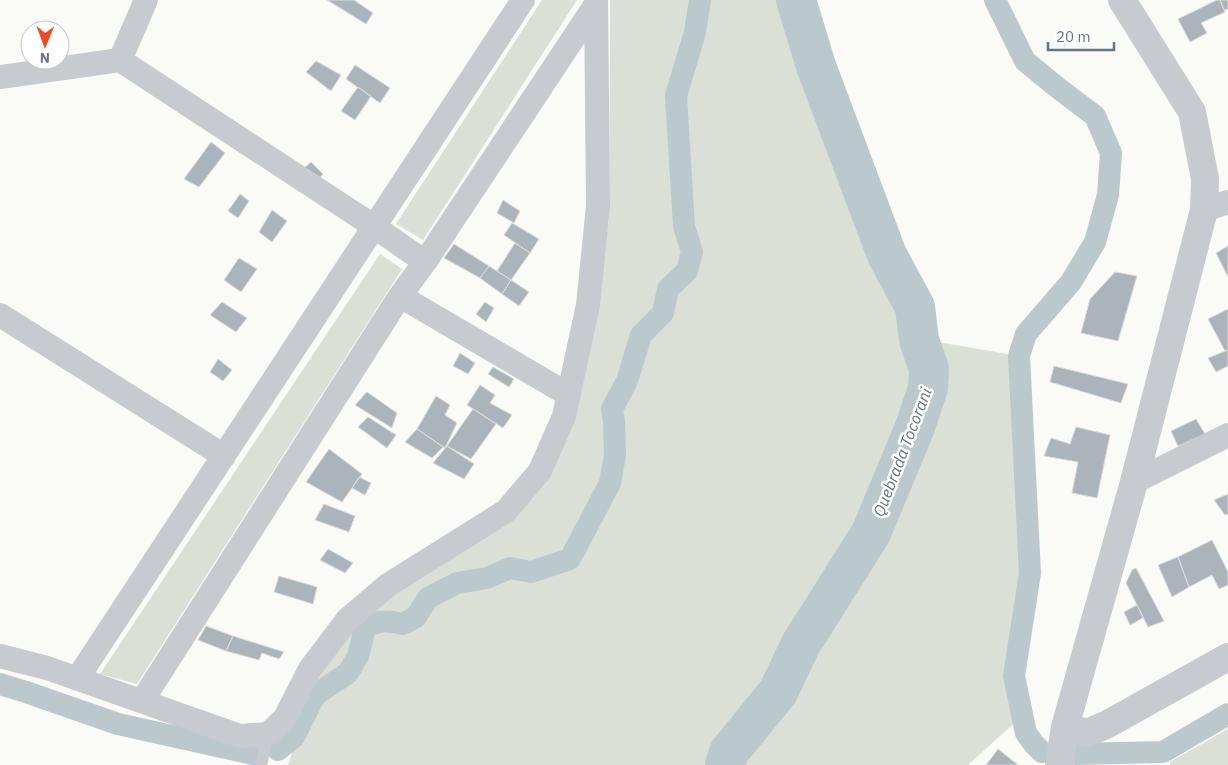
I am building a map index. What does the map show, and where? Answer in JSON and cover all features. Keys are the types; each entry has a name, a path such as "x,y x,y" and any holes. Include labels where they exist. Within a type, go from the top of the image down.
{"street":[{"path":"120,60 146,0"},
{"path":"77,679 523,0"},
{"path":"1059,765 1065,727 1134,482 1216,206 1205,179 1192,112 1122,0"},
{"path":"142,701 400,296 425,262 596,2"},
{"path":"0,656 47,668 240,736 268,734 285,718 310,669 347,620 388,585 506,511 540,471 564,416 588,305 598,206 596,2"},
{"path":"0,77 120,60 375,227 425,262"},
{"path":"400,296 568,395"},
{"path":"0,315 224,456"},
{"path":"1134,482 1228,435"},
{"path":"1065,727 1087,733 1106,725 1228,657"}],"lane":[{"path":"261,765 268,734"}],"shaded area":[{"path":"542,0 577,0 423,240 396,224"},
{"path":"610,0 811,0 823,76 887,255 915,307 920,339 1019,356 1030,573 1014,676 1022,716 968,765 288,765 330,638 528,497 561,430 609,222"},
{"path":"380,254 402,269 137,684 100,674"},
{"path":"1228,729 1228,765 1170,765 1170,762"}],"building":[{"path":"327,0 354,0 373,13 366,24"},
{"path":"1220,0 1225,12 1201,23 1207,33 1190,42 1178,19"},
{"path":"1220,0 1228,0 1228,9 1224,10"},
{"path":"316,61 341,75 331,91 306,72"},
{"path":"355,65 390,88 380,103 346,79"},
{"path":"358,87 371,96 355,120 341,111"},
{"path":"211,142 225,153 199,187 184,179"},
{"path":"311,162 323,174 317,181 303,169"},
{"path":"240,194 249,201 238,218 228,211"},
{"path":"503,200 520,211 514,223 497,213"},
{"path":"272,210 287,221 272,242 259,232"},
{"path":"512,223 539,239 530,253 504,235"},
{"path":"515,243 530,253 511,280 497,271"},
{"path":"454,244 489,266 480,278 444,258"},
{"path":"1228,246 1228,277 1216,253"},
{"path":"239,258 257,269 241,292 224,280"},
{"path":"489,266 511,280 502,294 480,278"},
{"path":"1115,272 1137,276 1118,341 1081,333 1090,299"},
{"path":"511,280 529,292 519,306 502,294"},
{"path":"222,302 247,318 236,332 210,315"},
{"path":"485,302 494,308 486,322 476,314"},
{"path":"1228,309 1228,350 1225,351 1208,319"},
{"path":"1228,350 1228,366 1216,372 1208,358"},
{"path":"460,353 475,363 468,374 453,366"},
{"path":"218,359 232,370 223,381 210,372"},
{"path":"1054,366 1128,384 1121,403 1050,382"},
{"path":"493,367 514,379 509,387 488,374"},
{"path":"480,385 495,395 490,403 512,415 503,428 467,405"},
{"path":"367,392 397,413 392,428 355,405"},
{"path":"436,396 450,405 445,415 457,423 445,448 417,429"},
{"path":"473,409 496,424 471,459 447,446"},
{"path":"368,417 396,435 387,448 358,427"},
{"path":"1196,419 1205,434 1178,446 1171,431"},
{"path":"1076,427 1110,435 1097,498 1072,493 1078,462 1044,456 1051,438 1070,444"},
{"path":"417,429 443,447 432,458 405,442"},
{"path":"447,446 474,464 464,479 433,463"},
{"path":"329,449 362,474 342,502 306,482"},
{"path":"359,477 371,483 365,495 352,488"},
{"path":"1228,494 1228,514 1225,515 1214,500"},
{"path":"324,504 355,516 349,532 315,520"},
{"path":"1212,540 1228,572 1228,585 1219,589 1212,575 1189,587 1178,557"},
{"path":"328,549 353,563 345,573 320,560"},
{"path":"1178,557 1189,587 1172,597 1158,565"},
{"path":"1136,568 1164,621 1148,627 1126,583 1132,570"},
{"path":"279,576 317,587 313,604 274,592"},
{"path":"1137,605 1143,618 1130,625 1124,612"},
{"path":"206,626 233,636 226,651 198,640"},
{"path":"233,636 284,652 279,659 262,653 259,660 226,651"},
{"path":"998,749 1018,765 986,765"}],"waterway":[{"path":"278,750 294,737 315,695 348,673 358,656 365,628 374,623 383,622 403,624 416,617 428,598 457,583 487,578 510,568 531,572 570,559 610,483 615,455 612,409 627,381 641,335 663,313 668,289 687,271 692,252 684,226 676,96 695,32 700,0"},
{"name":"Quebrada Tocorani","path":"725,765 729,752 778,692 801,644 871,533 915,427 928,388 929,369 919,340 915,307 887,255 816,66 796,0"},
{"path":"995,0 1025,61 1095,116 1111,153 1108,195 1095,242 1071,282 1026,334 1019,356 1030,573 1014,676 1026,733 1042,752"},
{"path":"0,684 118,724 253,754"},
{"path":"1076,754 1163,752 1228,714"}]}
